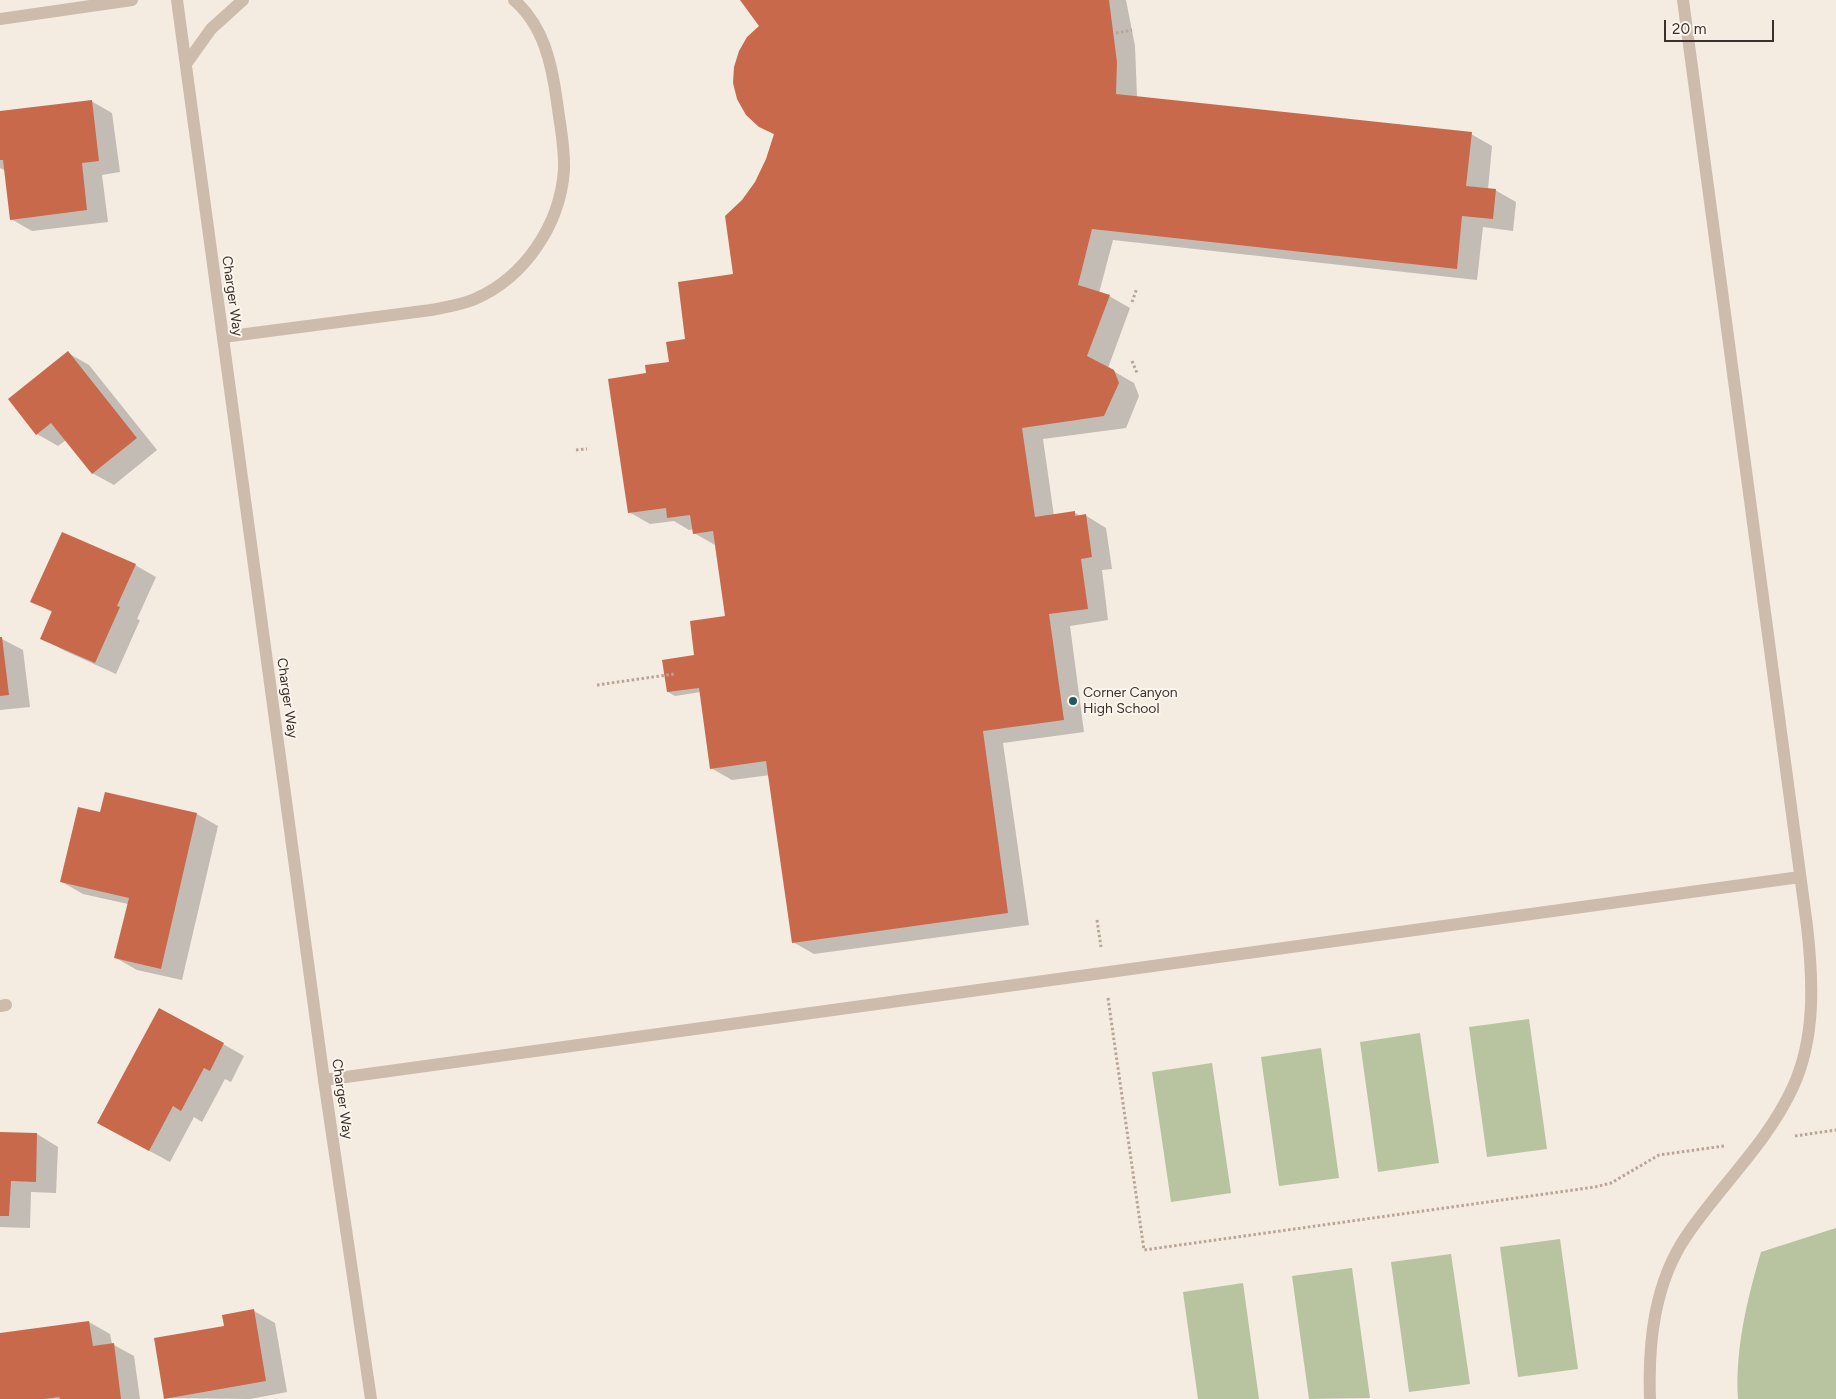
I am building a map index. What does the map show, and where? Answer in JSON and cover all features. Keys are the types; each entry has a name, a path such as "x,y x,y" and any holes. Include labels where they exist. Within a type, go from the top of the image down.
{"street":[{"path":"0,19 132,0"},
{"name":"Charger Way","path":"177,0 324,1080 371,1399"},
{"path":"186,64 212,28 243,0"},
{"path":"223,337 422,312 454,306 495,288 513,274 531,255 545,234 556,211 562,187 564,154 553,70 546,47 535,26 514,0"},
{"path":"1650,1399 1649,1360 1654,1321 1661,1291 1672,1263 1686,1236 1778,1116 1794,1086 1804,1057 1810,1027 1812,996 1811,961 1684,0"},
{"path":"324,1080 1800,877"}],"path":[{"path":"1116,33 1132,30"},
{"path":"1132,302 1137,288"},
{"path":"1132,361 1137,373"},
{"path":"576,450 588,449"},
{"path":"597,685 674,674"},
{"path":"1097,920 1144,1250 1595,1187 1610,1183 1659,1155 1836,1130"}],"green space":[{"path":"1529,1019 1547,1149 1487,1157 1469,1027"},
{"path":"1420,1033 1439,1163 1378,1172 1360,1042"},
{"path":"1321,1048 1339,1178 1279,1186 1261,1057"},
{"path":"1212,1063 1231,1193 1171,1202 1152,1072"},
{"path":"1836,1228 1836,1399 1738,1399 1740,1343 1751,1288 1761,1252"},
{"path":"1560,1239 1578,1369 1518,1377 1500,1247"},
{"path":"1451,1254 1470,1384 1409,1392 1391,1262"},
{"path":"1352,1268 1370,1398 1309,1399 1292,1276"},
{"path":"1243,1283 1259,1399 1198,1399 1183,1292"}],"building":[{"path":"740,0 1109,0 1117,62 1116,94 1472,132 1466,186 1496,189 1493,219 1462,216 1457,269 1092,229 1078,285 1110,295 1087,356 1114,370 1119,383 1104,416 1022,428 1035,517 1075,511 1075,516 1086,514 1092,557 1081,559 1088,609 1049,614 1064,720 983,731 1008,913 792,943 766,761 710,769 699,688 667,692 662,660 694,655 690,621 725,616 713,531 693,534 690,515 667,518 666,508 628,513 608,379 646,373 645,365 669,362 666,342 685,339 678,282 733,274 725,216 742,200 755,182 766,159 774,134 759,127 746,115 737,99 733,83 734,67 739,51 747,37 759,26"},
{"path":"92,100 99,161 82,163 87,210 10,220 3,160 0,160 0,111"},
{"path":"68,351 137,438 92,474 51,423 36,435 8,399"},
{"path":"62,532 136,564 117,606 120,607 95,663 40,639 52,611 30,602"},
{"path":"0,637 2,637 9,695 0,696"},
{"path":"105,792 197,813 161,969 114,958 129,898 60,882 78,807 100,812"},
{"path":"159,1008 224,1043 210,1071 204,1068 181,1111 173,1106 149,1151 97,1123"},
{"path":"0,1132 37,1133 36,1182 11,1181 9,1216 0,1216"},
{"path":"254,1309 266,1381 164,1399 154,1338 224,1326 222,1315"},
{"path":"89,1321 93,1346 114,1343 121,1399 60,1399 59,1397 0,1399 0,1333"}],"place":[{"name":"Corner Canyon High School","path":"1073,701"}]}
